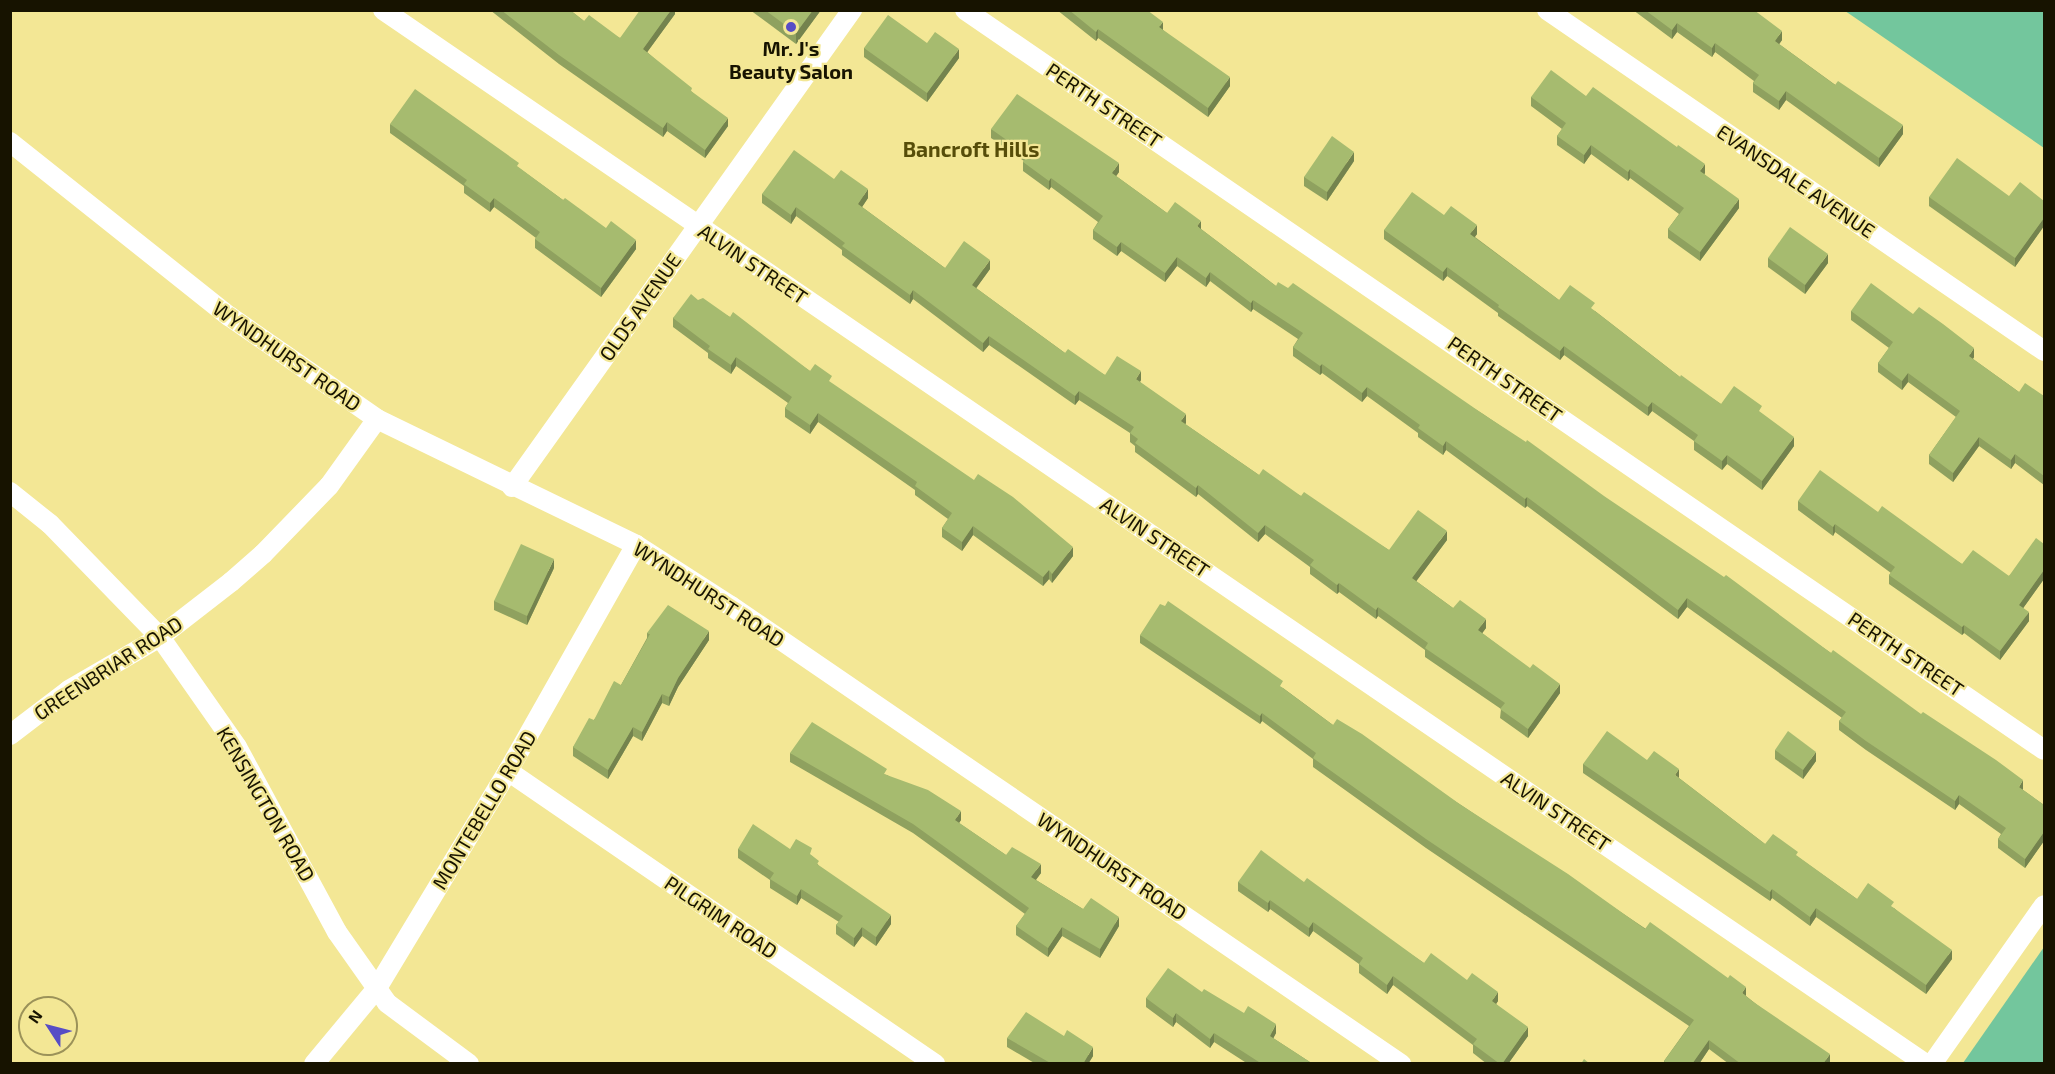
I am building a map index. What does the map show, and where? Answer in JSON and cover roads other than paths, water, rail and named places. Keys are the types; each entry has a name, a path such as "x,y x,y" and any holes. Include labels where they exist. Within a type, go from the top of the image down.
{"street":[{"name":"ALVIN STREET","path":"383,10 1926,1064"},
{"name":"OLDS AVENUE","path":"512,487 852,10"},
{"name":"PERTH STREET","path":"965,10 2044,750"},
{"name":"EVANSDALE AVENUE","path":"1547,10 2044,351"},
{"name":"WYNDHURST ROAD","path":"10,142 229,316 377,419 512,487 636,545 731,606 1401,1064"},
{"name":"GREENBRIAR ROAD","path":"10,735 69,690 160,637 263,554 329,486 377,419"},
{"name":"KENSINGTON ROAD","path":"10,492 50,524 160,637 237,747 337,932 387,1003 469,1064"},
{"name":"MONTEBELLO ROAD","path":"314,1064 377,988 508,771 636,545"},
{"name":"PILGRIM ROAD","path":"508,771 935,1064"},
{"path":"1932,1064 2044,905"}],"place":[{"name":"Mr. J's Beauty Salon","path":"791,27"}],"district":[{"name":"Bancroft Hills","path":"971,149"}]}
